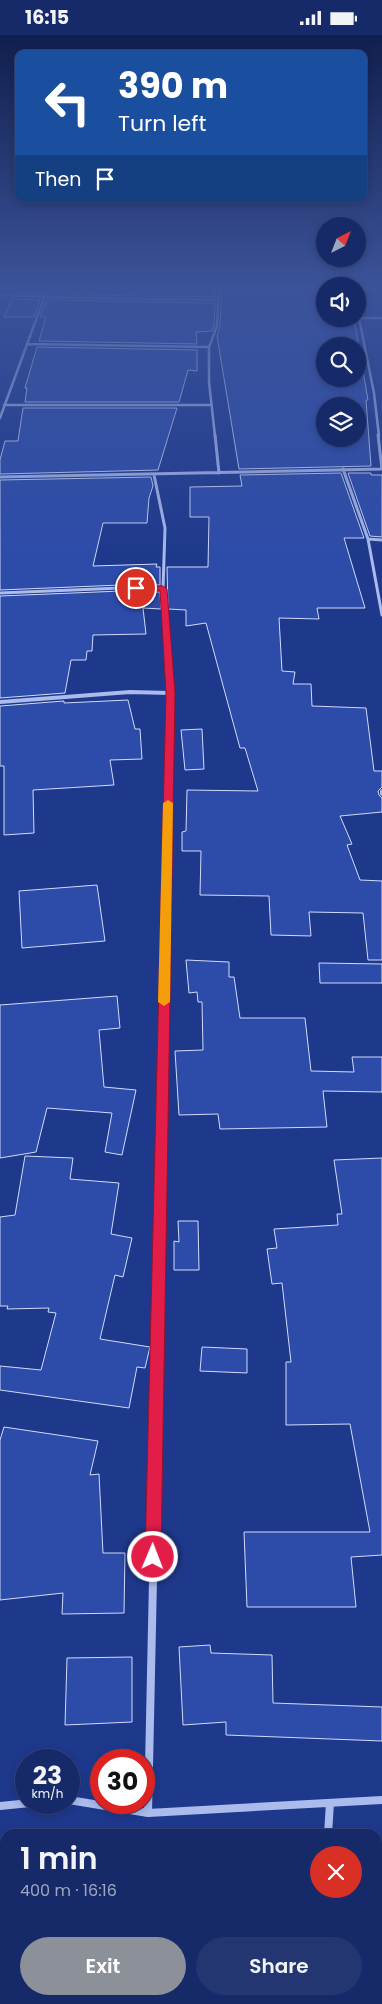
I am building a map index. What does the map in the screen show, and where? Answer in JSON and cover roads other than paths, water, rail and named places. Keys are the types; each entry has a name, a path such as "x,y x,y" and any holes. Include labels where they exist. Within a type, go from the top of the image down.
{"street":[{"path":"0,418 15,377"},
{"path":"210,377 211,405 219,473"},
{"path":"0,477 382,469 371,377"},
{"path":"4,405 211,405"},
{"path":"343,469 368,539 382,615"},
{"path":"149,1749 170,693 163,589 165,528 154,475"},
{"path":"368,539 382,540"},
{"path":"0,593 122,588 163,589"},
{"path":"0,702 130,692 170,693"},
{"path":"155,1813 382,1800"},
{"path":"328,1829 330,1803"},
{"path":"0,1806 15,1804"}]}
